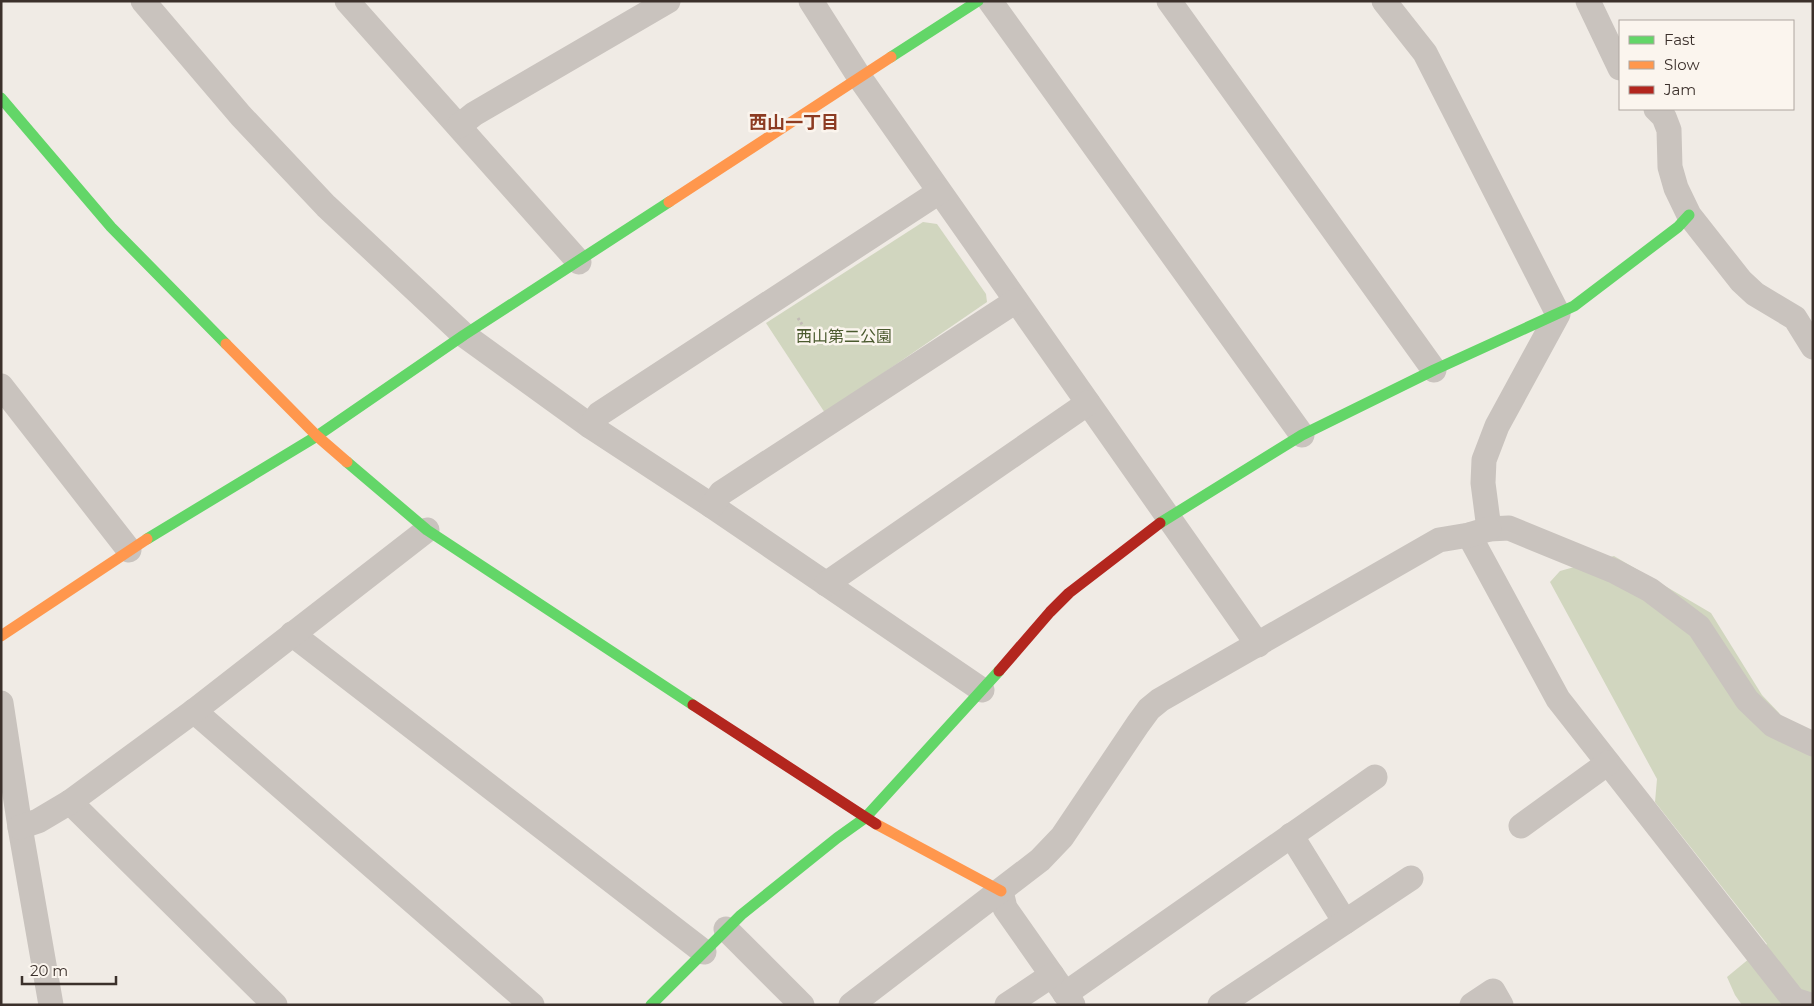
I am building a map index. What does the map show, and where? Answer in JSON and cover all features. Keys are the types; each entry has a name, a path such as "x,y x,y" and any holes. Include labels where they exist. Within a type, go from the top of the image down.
{"street":[{"path":"143,1 241,116 326,206 464,335 590,426 712,506 982,690"},
{"path":"347,1 579,262"},
{"path":"459,126 474,114 668,1"},
{"path":"811,1 860,78 939,192 1258,645"},
{"path":"1,636 129,550 318,436 464,335 978,1"},
{"path":"990,1 1302,435"},
{"path":"1169,1 1434,370"},
{"path":"1384,1 1425,53 1558,314"},
{"path":"1588,1 1619,66"},
{"path":"1,98 111,227 318,436 427,530 865,818 1000,891 1004,908 1064,991"},
{"path":"1657,110 1664,117 1669,130 1670,167 1676,188 1688,215 1741,282 1755,294 1795,318 1813,347"},
{"path":"590,426 599,414 939,192"},
{"path":"651,1005 740,915 865,818 1069,593 1168,517 1302,435 1434,370 1574,306 1678,227 1688,215"},
{"path":"712,506 721,494 1016,301"},
{"path":"1558,314 1497,426 1484,460 1479,532 1558,699 1794,1000 1810,1005"},
{"path":"1,386 129,550"},
{"path":"826,584 1088,403"},
{"path":"851,1005 960,919 1040,860 1062,837 1149,709 1171,694 1439,540 1509,528 1614,571 1650,590 1699,627 1747,700 1773,725 1813,744"},
{"path":"20,826 38,821 70,802 194,711 427,530"},
{"path":"292,634 704,952"},
{"path":"1,703 51,1005"},
{"path":"194,711 532,1005"},
{"path":"1521,826 1608,763"},
{"path":"1007,1005 1064,991 1375,777"},
{"path":"70,802 275,1005"},
{"path":"1291,835 1345,922"},
{"path":"1220,1005 1411,878"},
{"path":"726,929 802,1005"},
{"path":"1472,1005 1494,991 1501,1005"}],"green space":[{"name":"西山第二公園","path":"923,222 937,224 986,294 987,302 825,413 766,323"},
{"path":"1614,556 1711,613 1762,695 1813,749 1813,1005 1742,1005 1735,995 1727,977 1767,944 1655,802 1657,779 1550,582 1560,571"}],"traffic: fast":[{"path":"891,57 978,1"},
{"path":"1,98 111,227 226,344"},
{"path":"147,539 317,436 464,335 669,202"},
{"path":"1160,523 1302,435 1434,370 1574,306 1678,227 1689,215"},
{"path":"347,462 427,530 693,705"},
{"path":"651,1005 741,915 865,818 999,671"}],"traffic: slow":[{"path":"669,202 891,57"},
{"path":"226,344 317,436 347,462"},
{"path":"1,636 147,539"},
{"path":"876,824 1001,891"}],"traffic: jam":[{"path":"999,671 1069,593 1160,523"},
{"path":"693,705 876,824"}],"district":[{"name":"西山一丁目","path":"794,123"}]}
